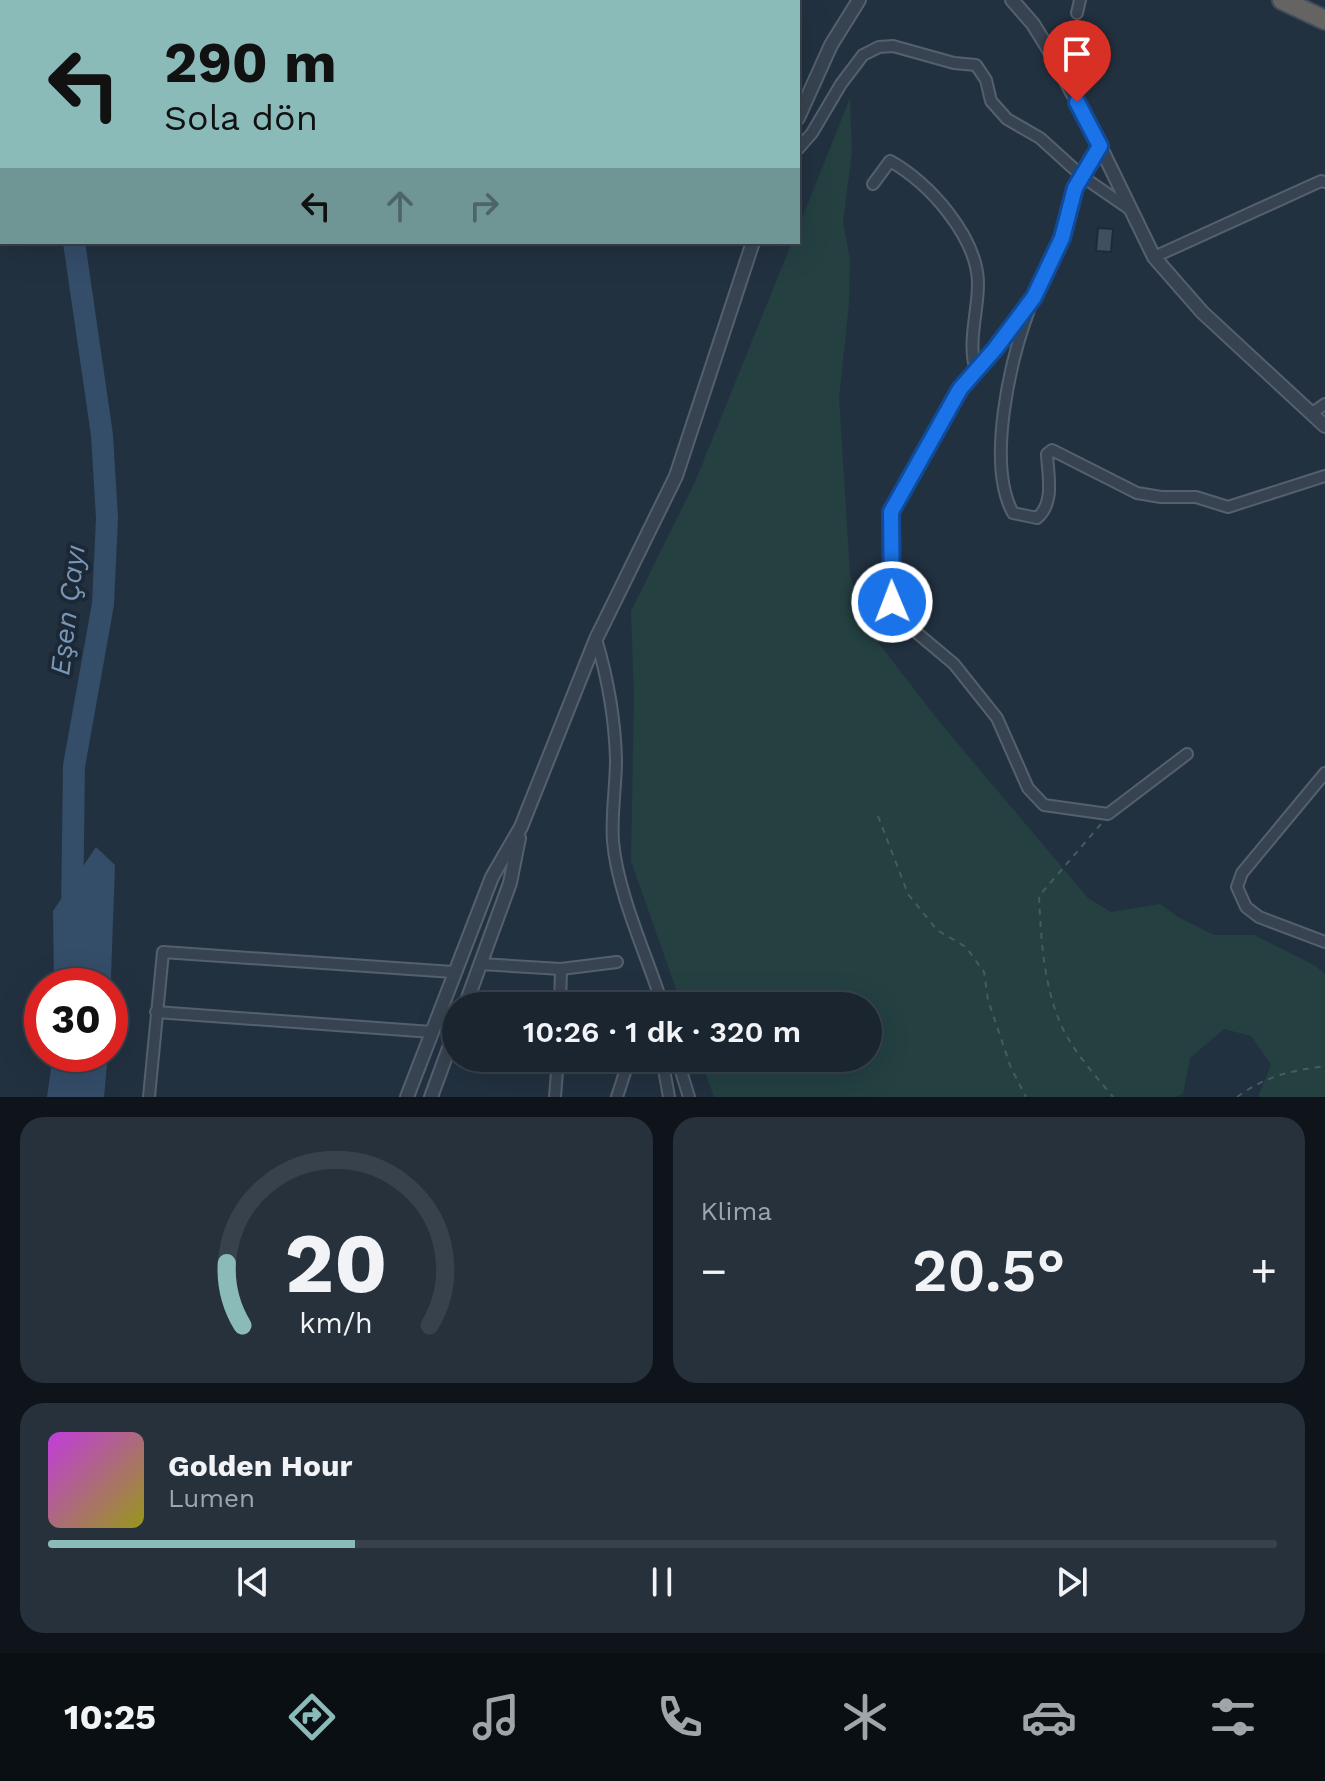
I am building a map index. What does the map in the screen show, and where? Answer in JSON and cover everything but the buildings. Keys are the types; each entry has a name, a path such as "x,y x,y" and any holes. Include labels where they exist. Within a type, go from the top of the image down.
{"highway":[{"path":"1282,0 1325,20"}],"street":[{"path":"800,114 831,45 859,0"},
{"path":"1012,0 1040,35 1100,146 1154,257 1202,312 1325,426"},
{"path":"1077,13 1080,0"},
{"path":"800,147 863,55 879,47 893,46 941,60 976,65 986,80 991,101 1007,119 1040,138 1083,177 1128,208"},
{"path":"1100,146 1075,188 1062,238 1034,297 1015,348 1004,419 1001,467 1005,499 1013,513 1037,518 1046,510 1049,491 1047,454 1052,450 1137,493 1196,497 1228,507 1325,476"},
{"path":"873,184 890,161 907,171 930,190 976,260 978,283 971,355 976,371"},
{"path":"1154,257 1321,181 1325,182"},
{"path":"407,1097 492,877 521,827 596,639 676,476 752,244"},
{"path":"1034,297 960,389 891,512 892,602 904,622 954,664 997,718 1028,788 1044,805 1108,814 1187,754"},
{"path":"1312,413 1325,404"},
{"path":"596,639 607,677 612,712 616,760 613,840 620,880 658,992"},
{"path":"1325,773 1242,873 1237,887 1246,907 1259,917 1325,942"},
{"path":"470,992 510,883 521,827"},
{"path":"149,1097 163,952 453,972"},
{"path":"480,964 561,969 617,962"},
{"path":"560,992 561,969"},
{"path":"156,1012 432,1032"},
{"path":"431,1097 442,1067"},
{"path":"555,1097 557,1072"},
{"path":"617,1097 625,1072"},
{"path":"664,1072 669,1097"},
{"path":"681,1072 689,1097"}],"path":[{"path":"1108,814 1039,896 1043,956 1064,1031 1083,1061 1113,1097"},
{"path":"878,816 908,894 937,930 966,947 984,972 992,1014 1011,1068 1026,1097"},
{"path":"1237,1097 1253,1085 1285,1072 1325,1066"}],"green space":[{"path":"850,98 852,152 843,222 850,259 849,304 839,397 850,574 863,623 942,725 1088,898 1111,912 1160,904 1214,935 1254,935 1314,965 1325,974 1325,1097 1258,1097 1271,1065 1251,1036 1224,1029 1190,1058 1183,1094 1176,1097 714,1097 705,1072 882,1072 882,992 677,992 631,861 634,696 631,611 695,482 791,244 800,244 800,223"}],"water":[{"path":"96,847 115,865 111,968 54,968 53,911"},
{"path":"50,1072 106,1072 104,1097 47,1097"}],"waterway":[{"name":"Eşen Çayı","path":"72,913 74,766 103,604 107,518 102,435 74,244"}],"route":[{"path":"892,602 891,512 960,389 1034,297 1062,238 1075,188 1100,146 1077,102"}]}
